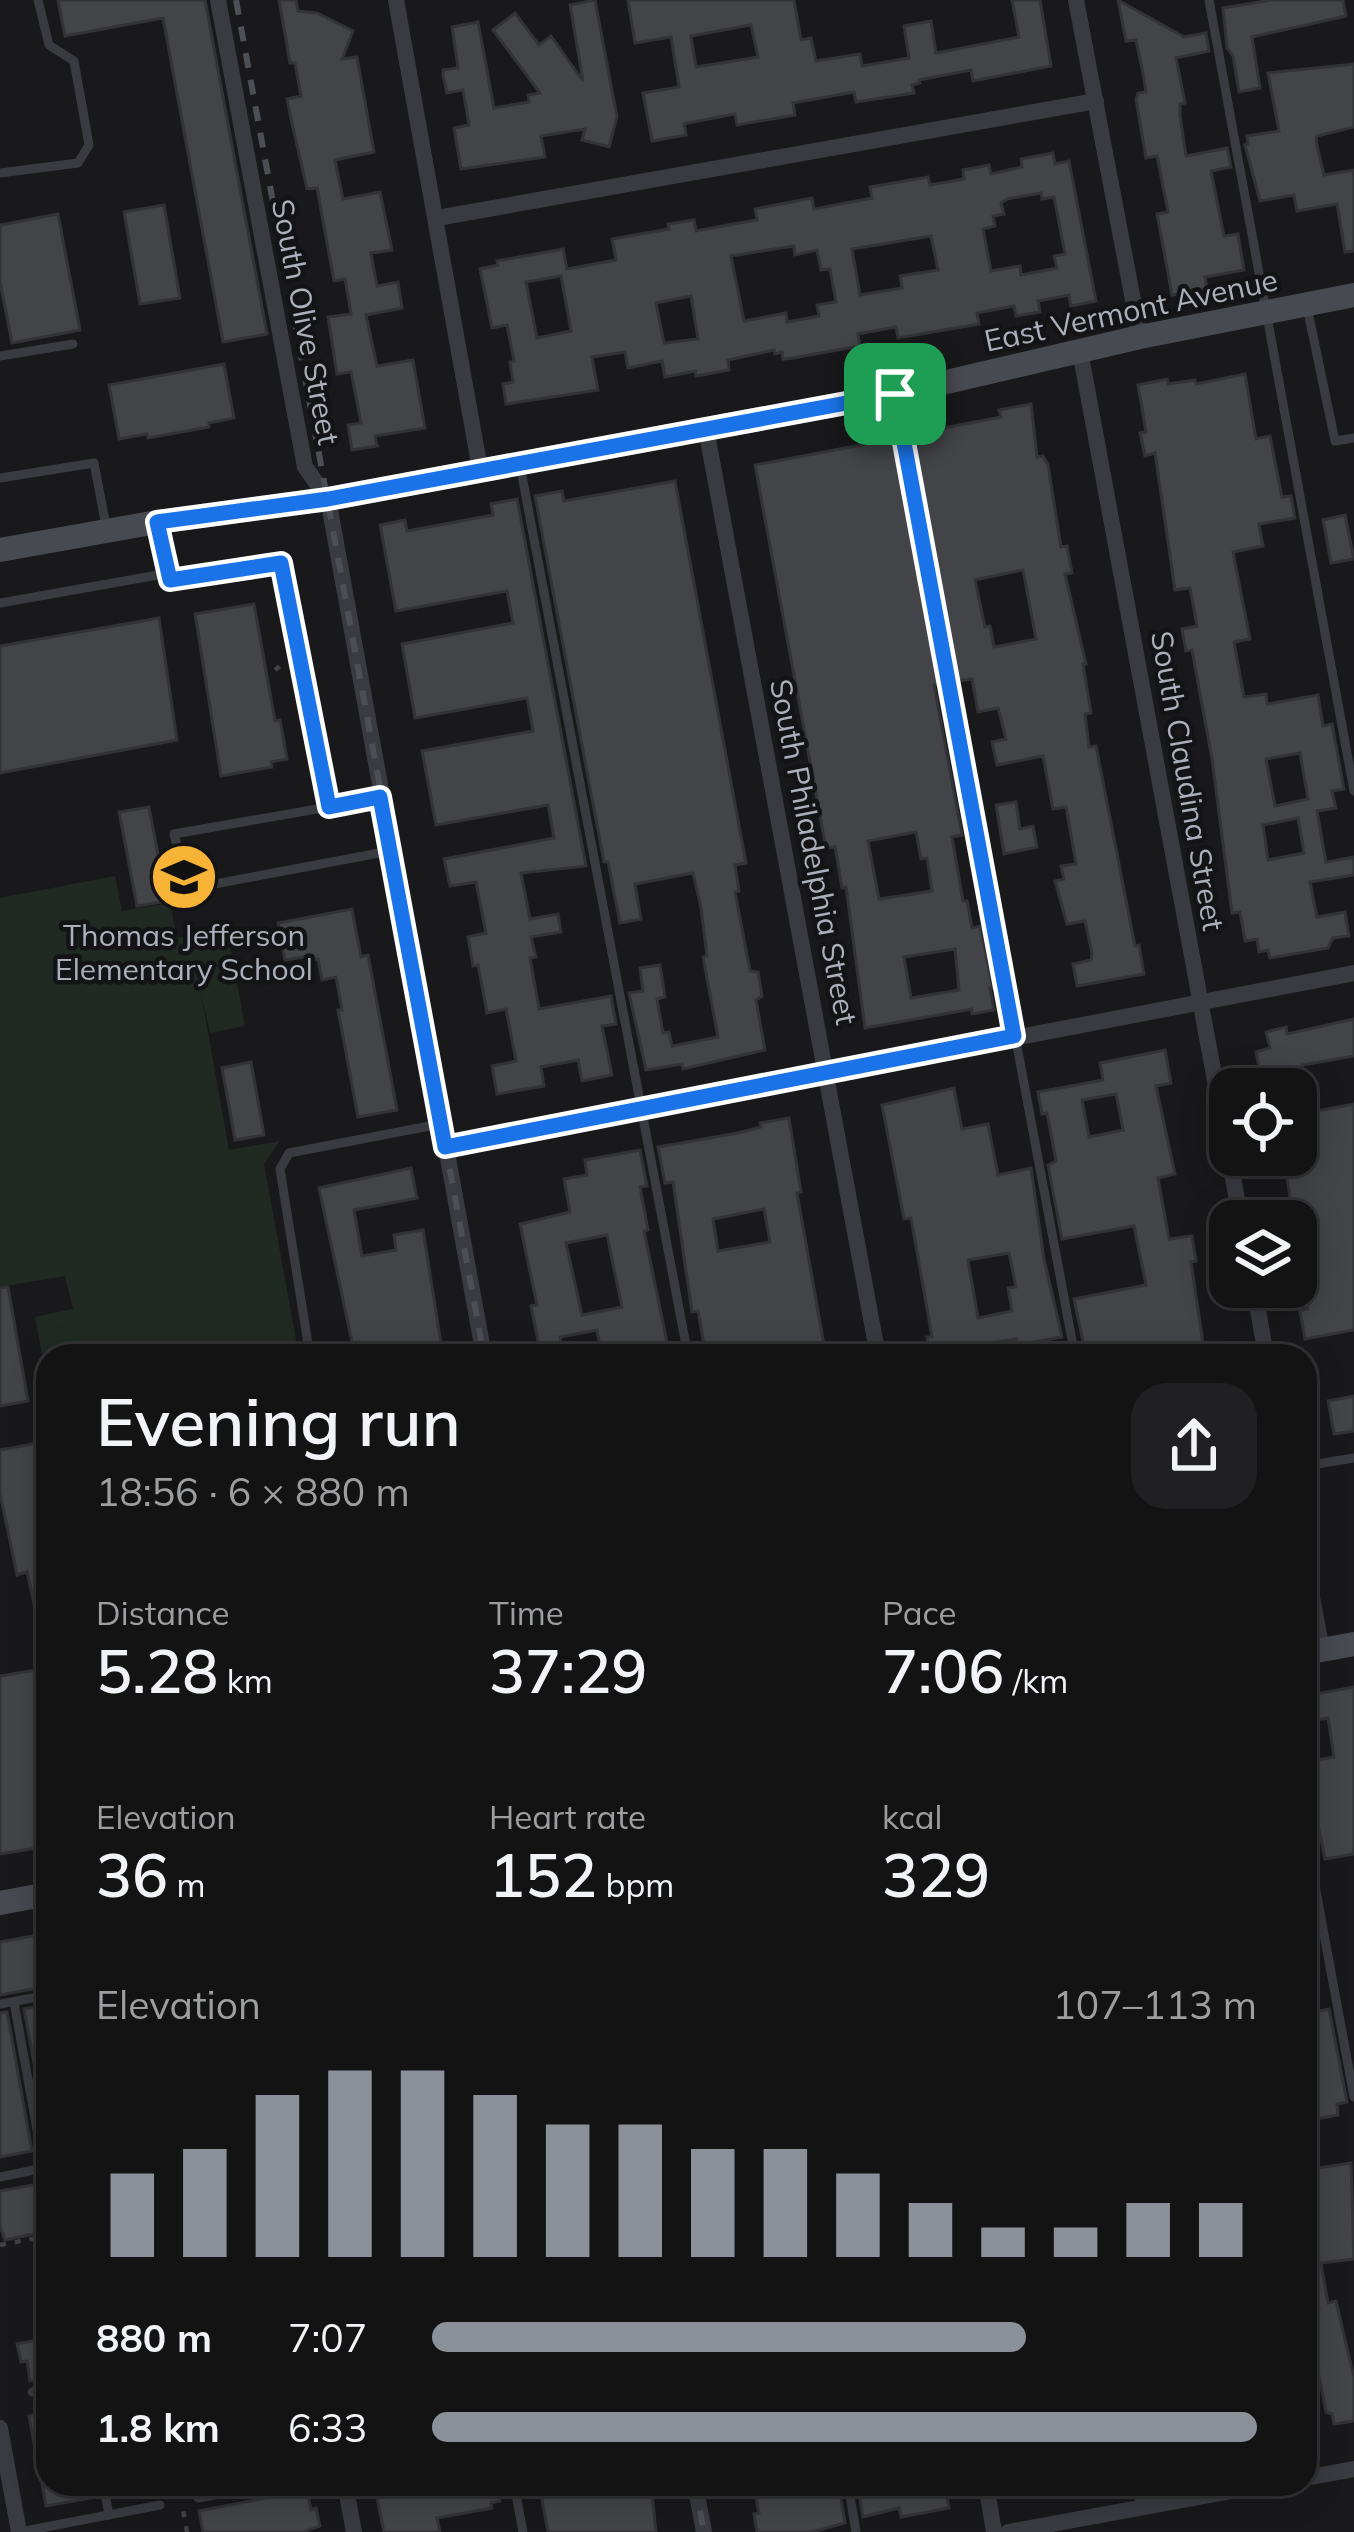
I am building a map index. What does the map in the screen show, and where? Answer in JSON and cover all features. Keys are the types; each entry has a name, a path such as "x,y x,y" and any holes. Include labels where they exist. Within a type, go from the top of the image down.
{"street":[{"name":"South Olive Street","path":"218,0 305,467 328,499 482,1344"},
{"path":"396,0 480,469"},
{"path":"1076,0 1141,337"},
{"path":"436,218 1096,100"},
{"name":"East Vermont Avenue","path":"0,550 328,499 895,394 1141,337 1354,295"},
{"name":"South Claudina Street","path":"1080,351 1237,1200"},
{"name":"South Philadelphia Street","path":"706,429 876,1344"},
{"path":"445,1147 1354,973"},
{"path":"1258,1308 1265,1344"},
{"path":"1317,1651 1354,1644"},
{"path":"0,1903 36,1896"},
{"path":"0,2428 20,2532"},
{"path":"1317,2476 1354,2469"},
{"path":"347,2496 354,2532"},
{"path":"697,2496 704,2532"},
{"path":"988,2496 994,2532"},
{"path":"1008,2532 1206,2496"}],"lane":[{"path":"0,173 78,163 89,145 74,61 49,46 38,0"},
{"path":"1209,0 1354,791"},
{"path":"1306,304 1335,442 1354,438"},
{"path":"0,356 73,344"},
{"path":"895,394 1073,1344"},
{"path":"0,478 94,463 107,531"},
{"path":"520,463 686,1344"},
{"path":"157,522 170,580"},
{"path":"0,604 158,574 170,580 281,563 329,807"},
{"path":"380,797 174,834 188,889 390,851"},
{"path":"308,1344 280,1169 289,1153 440,1124"},
{"path":"1317,1464 1354,1458"},
{"path":"1317,1896 1354,2097"},
{"path":"0,2004 36,1998"},
{"path":"14,2002 36,2116"},
{"path":"0,2177 36,2170"},
{"path":"32,2392 36,2391"},
{"path":"105,2496 109,2515"},
{"path":"198,2498 207,2496"},
{"path":"516,2496 523,2532"},
{"path":"850,2496 856,2532"},
{"path":"1139,2496 1141,2508"},
{"path":"20,2532 160,2506"}],"path":[{"path":"275,670 289,658"},
{"path":"0,2245 36,2238"},
{"path":"183,2510 187,2532"}],"shaded area":[{"path":"115,876 122,911 170,903 177,938 227,930 245,1026 210,1033 201,993 229,1150 280,1141 264,1164 297,1344 40,1344 35,1317 73,1309 65,1276 0,1287 0,898"}],"building":[{"path":"58,0 205,0 267,334 223,342 163,18 65,36"},
{"path":"279,0 296,0 298,11 317,13 353,31 342,59 357,57 374,152 335,160 343,199 380,192 392,250 371,253 377,286 398,282 402,308 366,315 377,366 413,360 425,428 375,436 377,446 352,450 348,425 361,423 351,372 337,374 328,317 351,314 345,279 334,281 317,188 307,189 287,99 301,96"},
{"path":"595,0 617,117 609,147 582,140 585,129 541,136 545,157 461,169 454,128 469,125 463,90 447,93 443,75 443,70 458,68 452,27 478,22 494,108 529,102 528,95 540,93 493,30 515,13 539,45 551,36 583,81 570,5"},
{"path":"628,0 794,0 801,40 811,38 816,61 860,54 862,66 909,58 904,26 931,21 936,53 1019,37 1012,0 1040,0 1051,66 973,81 971,70 919,80 912,85 914,93 856,102 854,92 793,103 795,115 737,125 735,114 684,124 686,135 652,141 643,93 679,87 671,37 635,43","holes":["751,25 758,57 696,67 691,36"]},
{"path":"1118,0 1184,37 1206,33 1209,51 1176,58 1185,103 1180,104 1180,116 1186,156 1227,148 1231,167 1211,171 1224,236 1238,234 1244,270 1205,277 1207,289 1172,295 1157,214 1168,212 1157,156 1146,158 1136,99 1138,93 1146,92 1143,73 1136,40 1126,41"},
{"path":"1271,0 1343,0 1346,16 1252,37 1260,88 1239,92 1223,8"},
{"path":"1354,64 1354,127 1317,136 1316,141 1324,175 1354,170 1354,251 1345,252 1337,204 1297,211 1294,195 1260,201 1245,145 1247,136 1279,131 1268,73"},
{"path":"1053,153 1055,164 1069,161 1096,301 1071,306 1069,295 1038,301 1040,312 1016,316 1014,306 977,313 979,324 898,338 896,327 858,334 860,346 783,359 782,352 775,354 774,350 728,360 729,370 696,376 695,371 665,377 662,361 628,368 625,352 592,357 598,390 506,404 503,384 513,382 510,362 514,361 507,325 492,328 480,269 498,265 497,261 563,249 567,269 616,260 612,239 669,229 668,224 694,220 696,231 757,220 755,209 812,198 814,209 872,198 870,187 928,177 930,185 964,179 963,170 989,165 991,174 1022,167 1021,159","holes":["1041,193 1042,199 1054,197 1065,254 1054,256 1057,268 1021,275 1020,266 991,271 983,229 995,226 993,216 1004,214 1001,203","931,236 938,270 900,276 902,288 860,295 852,249","794,246 795,255 817,250 821,270 830,269 836,302 817,305 819,316 787,322 786,313 744,321 731,256","561,276 571,331 537,338 526,282","691,296 698,339 664,343 656,303"]},
{"path":"164,205 180,298 140,304 124,212"},
{"path":"58,214 80,330 12,343 0,282 0,225"},
{"path":"224,364 234,418 209,423 209,427 119,439 109,385"},
{"path":"1245,374 1256,439 1270,436 1282,497 1291,496 1295,518 1259,524 1263,546 1233,552 1250,639 1234,642 1244,697 1266,694 1267,704 1318,695 1323,726 1332,724 1344,789 1332,791 1336,808 1317,811 1326,862 1354,857 1354,875 1310,882 1317,917 1345,912 1349,936 1333,938 1328,948 1270,958 1268,950 1259,952 1257,939 1245,941 1240,912 1232,913 1212,759 1192,650 1186,651 1182,629 1197,626 1190,588 1175,590 1155,453 1145,456 1140,433 1146,432 1138,385 1167,379 1168,384 1195,380 1196,384","holes":["1300,753 1308,799 1275,806 1266,759","1298,818 1304,853 1268,860 1263,825"]},
{"path":"1031,404 1037,457 1043,456 1048,465 1061,547 1067,546 1072,573 1065,574 1086,664 1089,747 1096,746 1144,974 1077,986 1073,964 1091,960 1092,953 1085,921 1067,924 1055,881 1064,879 1061,866 1076,864 1066,807 1053,809 1043,756 997,765 992,742 1006,739 998,708 978,712 972,679 958,681 912,434 1001,417 999,410","holes":["1023,570 1036,639 994,647 975,580"]},
{"path":"887,429 888,438 894,437 940,684 934,685 962,835 952,837 963,901 967,901 972,928 980,926 994,1010 972,1014 972,1009 865,1028 846,887 842,888 835,847 826,848 755,465 866,444 864,434","holes":["916,832 921,859 927,858 932,891 879,899 868,841","955,949 959,990 911,998 904,957"]},
{"path":"675,481 746,863 735,865 739,891 735,892 750,971 758,972 762,996 756,1000 765,1050 683,1069 682,1064 646,1070 629,993 643,991 640,968 660,965 665,997 657,999 663,1033 669,1032 672,1046 718,1037 703,957 707,956 701,908 693,873 635,884 641,919 620,923 608,862 604,862 535,496 562,491 564,501"},
{"path":"517,499 586,866 521,873 530,919 558,914 561,932 531,937 539,1009 611,996 616,1024 602,1026 612,1075 582,1081 578,1060 541,1067 544,1086 497,1094 492,1066 516,1061 506,1009 487,1013 478,965 473,966 468,937 486,933 476,882 450,886 444,859 554,838 548,805 436,825 422,751 533,731 527,698 415,718 402,644 513,623 507,591 396,611 380,525 405,520 407,531 493,515 491,504"},
{"path":"1345,515 1354,559 1331,563 1323,520"},
{"path":"254,604 275,721 280,720 287,759 271,762 272,767 221,776 195,614"},
{"path":"159,618 177,740 0,773 0,646"},
{"path":"1016,802 1020,829 1033,826 1037,847 1004,854 996,805"},
{"path":"149,807 167,901 137,906 119,812"},
{"path":"352,909 361,957 368,955 397,1110 358,1117 336,977 322,980 318,959 310,956 285,960 278,923"},
{"path":"1354,1019 1354,1056 1302,1068 1259,1068 1256,1052 1270,1048 1266,1032 1286,1027 1287,1034"},
{"path":"1165,1050 1171,1083 1156,1086 1175,1174 1158,1178 1169,1239 1192,1236 1196,1261 1191,1262 1203,1344 1083,1344 1074,1299 1146,1285 1134,1226 1062,1239 1048,1165 1056,1161 1038,1092 1103,1080 1100,1063","holes":["1116,1094 1123,1130 1089,1137 1082,1100"]},
{"path":"251,1062 264,1135 235,1140 222,1068"},
{"path":"954,1088 962,1129 988,1124 998,1175 1031,1168 1044,1259 1062,1337 1023,1344 1016,1339 928,1344 927,1337 932,1337 911,1218 904,1219 882,1105","holes":["1009,1253 1016,1287 1008,1288 1012,1311 978,1318 968,1260"]},
{"path":"1354,1104 1354,1330 1305,1339 1300,1311 1317,1308 1317,1200 1290,1200 1287,1176 1317,1176 1317,1111"},
{"path":"789,1118 824,1344 704,1344 698,1311 692,1312 673,1182 665,1183 658,1147 761,1127 760,1123","holes":["764,1209 770,1242 718,1251 713,1219"]},
{"path":"640,1150 647,1186 640,1187 648,1230 644,1231 667,1344 600,1344 597,1330 560,1337 561,1344 539,1344 531,1306 537,1305 520,1224 570,1212 564,1179 587,1175 585,1160","holes":["607,1235 622,1307 582,1315 566,1243"]},
{"path":"411,1168 417,1198 354,1210 362,1256 396,1250 394,1235 423,1230 441,1344 352,1344 319,1188"},
{"path":"8,1287 28,1401 0,1406 0,1288"},
{"path":"1354,1396 1354,1431 1334,1434 1328,1401"},
{"path":"36,1443 36,1612 27,1572 17,1575 0,1493 0,1450"},
{"path":"36,1670 36,1848 0,1854 0,1676"},
{"path":"1354,1687 1354,1854 1325,1859 1317,1820 1317,1760 1334,1757 1328,1718 1317,1720 1317,1694"},
{"path":"36,1935 36,1988 0,1995 0,1942"},
{"path":"36,2006 36,2074 24,2009"},
{"path":"1329,2009 1347,2102 1337,2104 1338,2115 1317,2119 1317,2012"},
{"path":"7,2012 32,2151 0,2157 0,2013"},
{"path":"1351,2163 1354,2259 1321,2263 1328,2303 1336,2301 1354,2378 1354,2421 1334,2424 1332,2414 1326,2412 1317,2366 1317,2168"},
{"path":"36,2184 36,2234 5,2240 0,2191"},
{"path":"36,2340 36,2380 30,2381 27,2361 21,2362 17,2344"},
{"path":"36,2415 36,2454 29,2416"},
{"path":"44,2496 96,2496 96,2497 46,2506"},
{"path":"276,2496 308,2496 320,2526 303,2532 203,2532 199,2511"},
{"path":"376,2496 499,2496 492,2508 437,2518 440,2532 384,2532"},
{"path":"541,2496 652,2496 656,2532 548,2532"},
{"path":"755,2496 841,2496 845,2523 812,2532 757,2532 754,2514 759,2513"},
{"path":"859,2496 947,2496 949,2508 901,2517 899,2508 863,2517"}],"railway":[{"path":"236,0 482,1344"},
{"path":"697,2496 704,2532"}],"place":[{"name":"Thomas Jefferson Elementary School","path":"184,877"}],"route":[{"path":"895,394 1014,1036 445,1147 380,797 329,807 281,563 170,580 157,522 328,499 895,394"}]}
